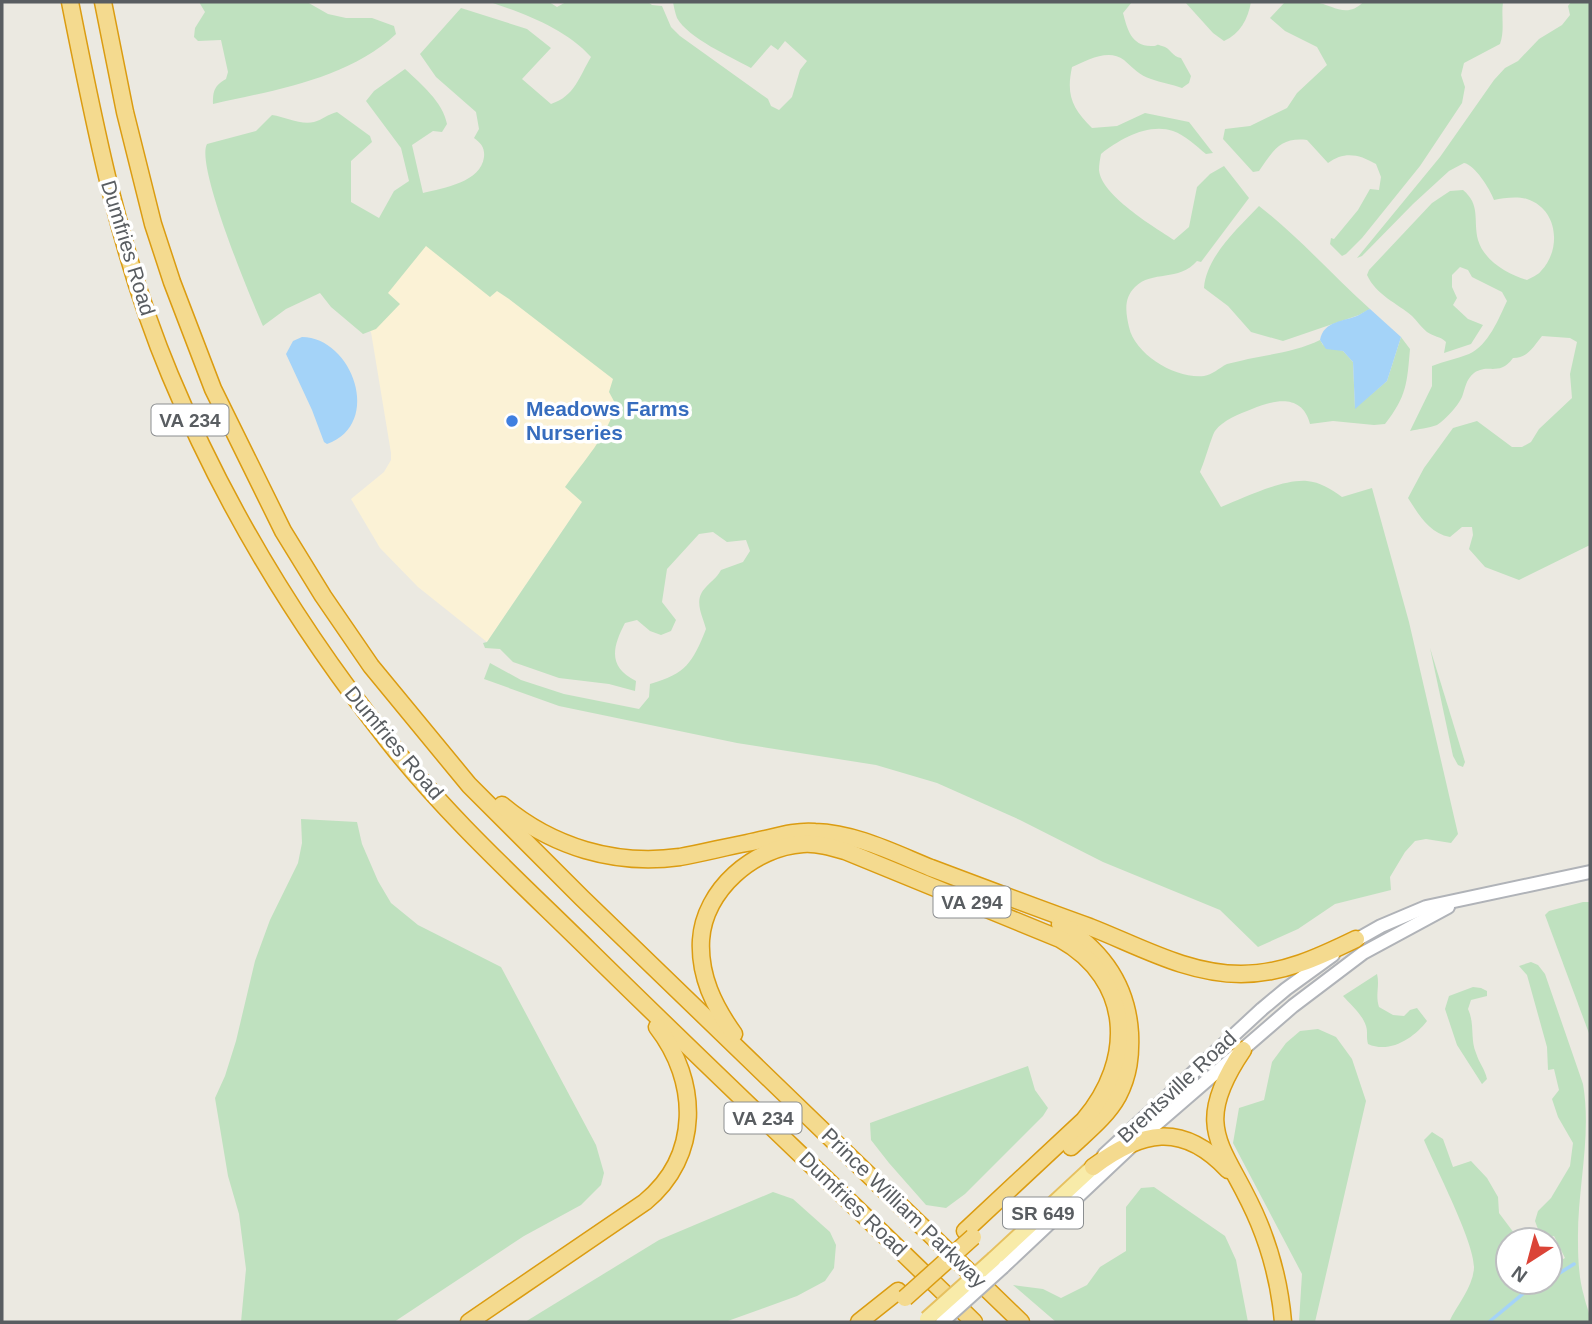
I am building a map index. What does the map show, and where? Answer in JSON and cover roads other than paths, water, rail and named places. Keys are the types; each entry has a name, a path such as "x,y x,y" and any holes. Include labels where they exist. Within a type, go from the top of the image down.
{"highway":[{"name":"Dumfries Road","path":"70,2 104,166 141,295 178,393 241,523 316,645 391,746 461,822 971,1322"},
{"name":"Dumfries Road","path":"103,2 125,112 153,224 172,282 213,388 283,531 316,585 371,666 486,803 756,1065"},
{"path":"429,737 518,818 548,836 591,852 638,859 678,857 792,833 834,833 864,842 1171,961 1224,973 1251,974 1287,968 1356,939"},
{"name":"VA 294","path":"756,1065 720,1015 710,995 702,962 701,939 706,916 720,891 750,863 775,850 790,846 817,844 845,850 1050,934 1073,946 1096,970 1116,1008 1119,1044 1112,1075 1099,1100 1084,1120 969,1234 902,1295 859,1322"},
{"path":"969,1234 1100,1120 1117,1097 1128,1073 1128,1012 1116,978 1088,944 1034,908"},
{"path":"469,1322 645,1202 664,1183 677,1162 688,1118 688,1095 682,1068 670,1044 626,986"},
{"path":"1243,1050 1225,1077 1215,1108 1214,1124 1236,1180 1258,1221 1277,1273 1283,1322"},
{"name":"Prince William Parkway","path":"756,1065 1021,1322"},
{"path":"1093,1167 1117,1149 1138,1140 1166,1137 1189,1142 1214,1157 1236,1180"},
{"path":"875,1322 902,1295"}],"main road":[{"name":"Brentsville Road","path":"942,1322 1116,1143 1262,1009 1356,939 1426,907 1590,872"},
{"name":"Brentsville Road","path":"925,1321 998,1263 1302,1000 1363,953 1461,900"}],"water":[{"path":"1370,309 1401,337 1387,381 1355,409 1353,362 1343,351 1326,349 1320,340 1322,333 1330,325"},
{"path":"302,337 320,341 335,351 347,366 355,383 357,401 354,419 344,434 327,444 286,354 293,341"}],"waterway":[{"path":"1564,1270 1574,1264"},
{"path":"1489,1322 1520,1296"}],"place":[{"name":"Meadows Farms Nurseries","path":"512,421"}]}
